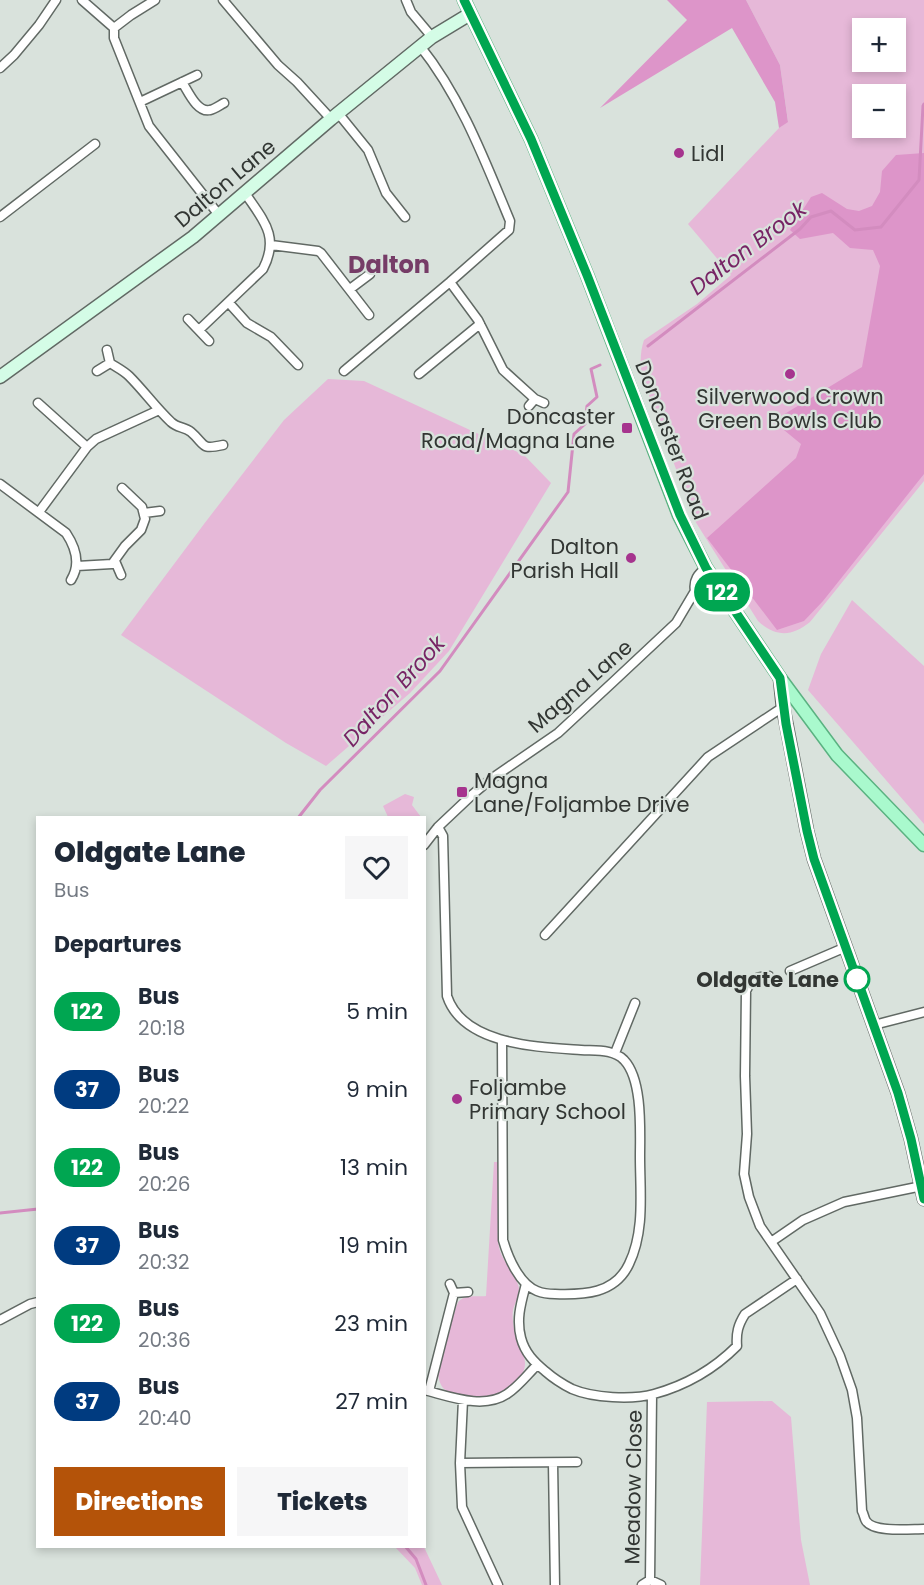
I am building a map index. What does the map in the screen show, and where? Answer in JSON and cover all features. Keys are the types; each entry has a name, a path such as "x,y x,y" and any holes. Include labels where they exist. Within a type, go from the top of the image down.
{"main road":[{"name":"Doncaster Road","path":"464,0 531,139 587,275 680,515 706,568 780,678 837,755 924,845"}],"street":[{"path":"0,68 39,25 56,0"},
{"path":"82,0 114,28 114,38 149,126 219,215"},
{"path":"114,28 155,0"},
{"path":"223,0 278,65 335,116 368,150 386,193 405,217"},
{"path":"406,0 411,12 432,37"},
{"name":"Dalton Lane","path":"0,377 193,237 420,46 470,14"},
{"path":"344,371 509,230 510,221 471,129 435,65 420,46"},
{"path":"140,102 197,75"},
{"path":"182,82 199,107 211,110 224,103"},
{"path":"0,217 95,144"},
{"path":"199,330 263,269 269,258 270,234 266,224 244,194"},
{"path":"271,245 318,251 325,256 369,315"},
{"path":"350,289 370,274"},
{"path":"450,282 480,324 503,370 536,403"},
{"path":"229,303 248,323 271,337 298,365"},
{"path":"188,319 209,341"},
{"path":"419,374 480,324"},
{"path":"107,350 110,363 128,374 176,426 190,431 201,444 212,447 223,445"},
{"path":"97,371 110,363"},
{"path":"38,403 87,447"},
{"path":"39,512 87,447 96,439 159,410"},
{"path":"0,483 66,534 73,543 77,566 70,580"},
{"path":"77,566 109,565 115,561 124,546 144,525 142,507 122,488"},
{"path":"144,513 160,511"},
{"path":"115,561 121,575"},
{"name":"Magna Lane","path":"426,842 454,811 491,779 558,733 583,711 676,622 695,591 694,586 698,575 706,568"},
{"path":"695,591 715,582"},
{"path":"771,1242 803,1220 844,1202 923,1192 898,1093 814,859 783,707 780,678"},
{"path":"545,935 708,757 783,707"},
{"path":"438,827 443,836 447,996 451,1007 470,1026 492,1037 546,1048 615,1053 625,1061 630,1070 640,1112 640,1227 633,1257 626,1270 615,1282 603,1290 592,1293 554,1294 537,1291 526,1284 507,1254 503,1240 502,1040"},
{"path":"790,971 846,947"},
{"path":"769,976 754,979 746,991 747,1134 744,1174 749,1197 760,1226 820,1313 840,1356 852,1390 859,1439 862,1511 867,1522 874,1527 882,1528 924,1529"},
{"path":"615,1053 635,1003"},
{"path":"874,1026 924,1012"},
{"path":"526,1284 519,1308 519,1324 521,1340 527,1354 556,1381 574,1390 595,1395 625,1397 652,1395 700,1377 737,1346 736,1335 745,1314 797,1279"},
{"path":"450,1284 454,1293 427,1391 464,1400 496,1400 508,1394 537,1365"},
{"path":"454,1293 468,1292"},
{"path":"0,1320 36,1302"},
{"name":"Meadow Close","path":"650,1580 652,1395"},
{"path":"464,1400 460,1463 462,1507 498,1585"},
{"path":"460,1463 577,1462"},
{"path":"553,1463 555,1585"},
{"name":"Meadow Close","path":"642,1585 650,1580"},
{"name":"Meadow Close","path":"650,1580 661,1585"}],"shaded area":[{"path":"667,0 746,0 780,65 788,122 779,128 775,102 732,28 600,108 687,20"},
{"path":"746,0 924,0 924,481 810,622 797,630 784,633 771,630 758,621 695,521 642,376 641,362 644,340 697,304 731,275 688,224 788,121 780,65"},
{"path":"924,153 924,474 823,601 804,621 777,630 707,538 796,458 801,444 773,421 862,367 880,266 873,250 850,248 833,233 800,239 790,230 811,197 822,193 847,209 859,211 872,206 880,192 882,171 896,155"},
{"path":"328,379 364,381 524,455 551,483 449,651 410,693 326,766 286,743 121,635 284,420"},
{"path":"852,600 924,666 924,824 808,690 821,654"},
{"path":"405,794 414,797 412,805 420,816 388,816 383,806"},
{"path":"494,1162 499,1164 498,1243 502,1256 519,1288 513,1310 513,1320 525,1363 522,1374 502,1392 486,1397 473,1397 447,1391 441,1385 438,1375 459,1301 469,1297 486,1296"},
{"path":"772,1401 791,1417 801,1540 810,1585 700,1585 707,1402"},
{"path":"396,1548 424,1548 442,1585 422,1585 415,1568"}],"waterway":[{"name":"Dalton Brook","path":"648,346 800,229 811,217 831,211 855,230 881,227 919,180 924,104"},
{"name":"Dalton Brook","path":"300,816 320,790 440,671 568,492 574,434 585,424 587,406 597,397 591,369 600,365"},
{"name":"Dalton Brook","path":"0,1213 36,1209"},
{"path":"407,1548 416,1559 426,1585"}],"bus line":[{"name":"122","path":"464,0 531,139 587,275 688,535 706,568 780,678 783,707 814,859 898,1093 924,1199"}],"place":[{"name":"Lidl","path":"679,153"},
{"name":"Silverwood Crown Green Bowls Club","path":"790,374"},
{"name":"Doncaster Road/Magna Lane","path":"627,428"},
{"name":"Dalton Parish Hall","path":"631,558"},
{"name":"Magna Lane/Foljambe Drive","path":"462,792"},
{"name":"Oldgate Lane","path":"857,979"},
{"name":"Foljambe Primary School","path":"457,1099"}],"district":[{"name":"Dalton","path":"389,264"}]}
